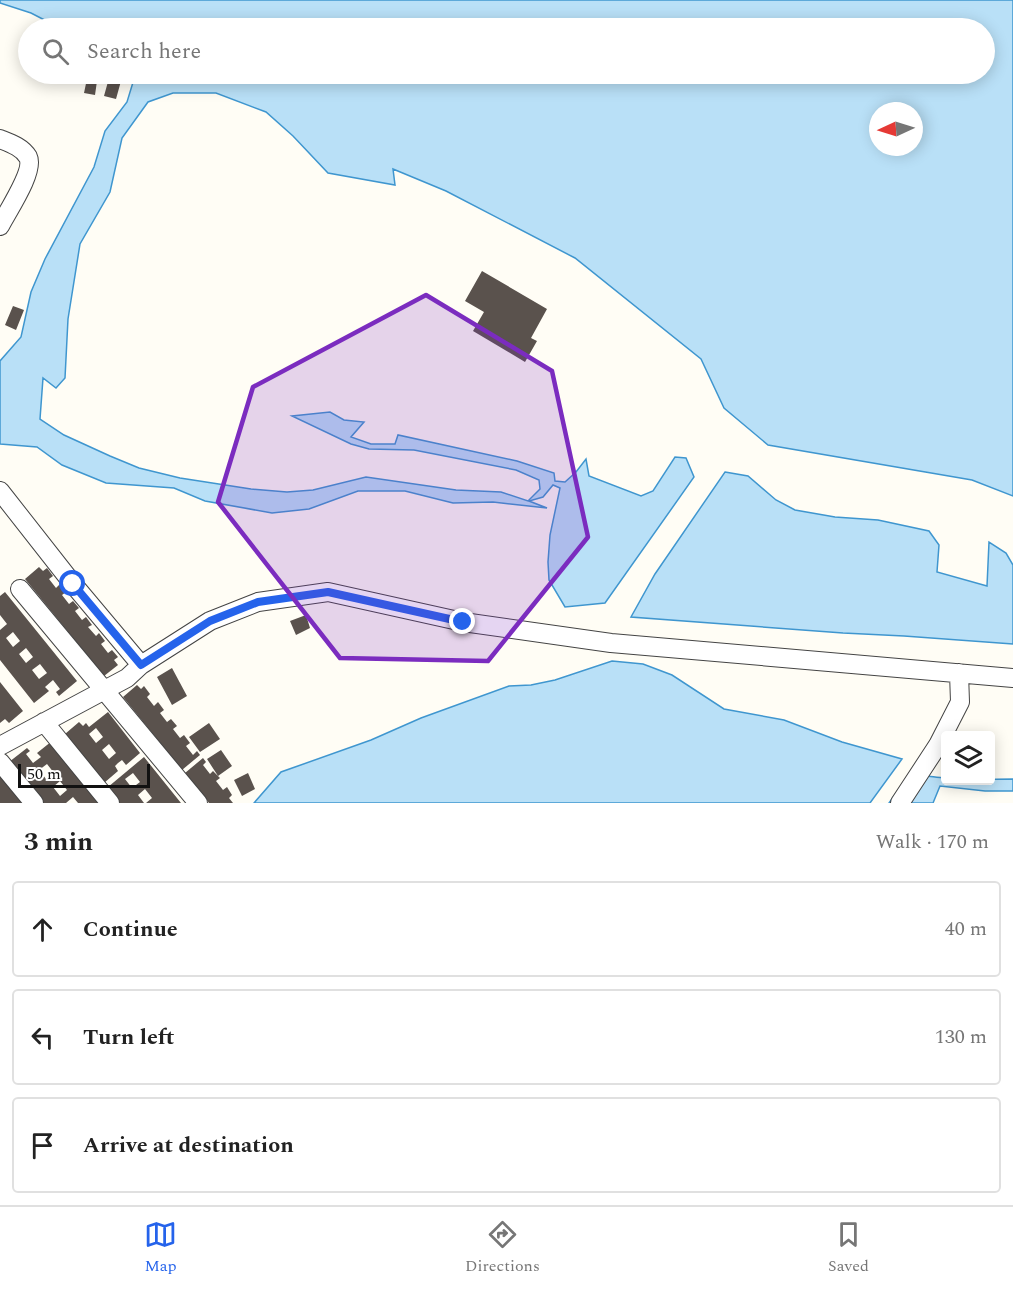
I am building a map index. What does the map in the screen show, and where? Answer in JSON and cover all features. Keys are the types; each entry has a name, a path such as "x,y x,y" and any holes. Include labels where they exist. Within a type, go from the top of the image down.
{"street":[{"path":"0,139 16,145 27,154 30,161 29,172 0,226"},
{"path":"0,491 73,584 141,665"},
{"path":"20,589 198,803"},
{"path":"0,746 127,678 141,665 210,621 258,602 328,592 463,622 611,643 1013,678"},
{"path":"900,803 938,745 960,702 959,673"},
{"path":"44,722 110,803"},
{"path":"0,762 34,803"}],"highlighted area":[{"path":"426,295 552,371 588,537 488,661 340,658 218,502 253,387"}],"water":[{"path":"0,0 1013,0 1013,496 972,480 768,445 724,408 701,359 575,258 446,191 393,169 395,185 328,173 293,136 266,112 216,93 173,93 148,102 122,138 110,192 80,244 68,319 65,378 56,388 43,378 40,419 64,435 139,468 180,478 251,489 287,492 313,490 366,477 456,490 501,492 528,501 540,489 539,480 516,470 414,450 369,449 351,444 292,416 330,412 344,420 364,422 351,437 371,444 395,444 398,435 517,461 554,473 555,481 565,482 586,459 589,476 641,496 653,491 675,457 686,458 694,477 605,603 565,607 549,580 550,535 560,488 553,485 543,497 529,501 547,508 493,502 453,503 405,491 358,491 309,509 272,513 205,501 174,488 106,483 62,465 37,447 0,444 0,361 21,337 31,292 45,259 94,167 105,131 127,102 132,84 995,84 995,18 41,18 0,3"},
{"path":"725,472 748,476 776,500 795,510 835,517 878,520 929,531 939,545 937,572 987,586 989,542 1006,553 1013,565 1013,644 631,617 655,574"},
{"path":"612,661 643,664 672,675 724,709 784,720 842,742 902,759 870,803 254,803 281,772 371,740 421,718 509,686 531,685 555,680"},
{"path":"909,775 941,778 941,785 995,785 995,779 1013,779 1013,791 985,791 940,786 933,803 889,803"}],"building":[{"path":"86,84 97,84 95,95 84,93"},
{"path":"107,84 120,84 116,99 104,96"},
{"path":"482,271 547,309 531,338 537,341 525,362 473,331 484,312 465,301"},
{"path":"13,306 24,310 16,330 5,325"},
{"path":"39,567 43,571 47,568 53,576 49,579 56,588 60,584 66,592 62,595 69,604 73,601 79,608 75,611 82,620 86,617 92,625 88,627 96,636 99,633 105,641 101,644 108,653 112,650 118,657 114,660 118,665 104,676 25,579"},
{"path":"5,592 77,681 59,696 56,692 60,689 53,680 45,687 49,691 34,703 0,660 0,630 7,624 0,615 0,596","holes":["13,632 20,641 13,647 6,638","26,648 33,657 26,663 19,654","40,664 47,673 39,679 32,670"]},
{"path":"306,615 310,628 296,635 290,621"},
{"path":"172,668 187,696 172,705 157,677"},
{"path":"0,682 23,711 9,723 5,719 0,723"},
{"path":"137,685 141,689 144,686 150,694 147,697 154,706 158,702 164,710 160,713 167,722 171,719 177,726 173,729 180,738 184,735 190,743 186,746 193,755 197,751 200,755 182,770 123,697"},
{"path":"108,712 140,753 126,765 122,760 118,763 115,766 118,771 104,783 65,734 79,722 83,726 86,723 89,727","holes":["96,728 103,737 96,743 89,734","109,744 116,753 109,759 102,750"]},
{"path":"209,723 220,739 200,752 189,737"},
{"path":"52,741 102,803 78,803 73,797 66,803 42,803 9,762 27,748 30,751 26,754 33,763 41,757 37,753","holes":["47,764 54,773 46,779 39,770","60,781 67,790 60,796 53,787"]},
{"path":"221,750 232,766 218,776 207,759"},
{"path":"144,757 181,803 146,803 152,798 145,789 138,795 144,803 120,803 108,787","holes":["133,773 140,782 132,788 125,779"]},
{"path":"203,758 206,762 203,765 210,774 213,771 220,778 216,781 223,790 227,787 232,795 229,798 233,803 209,803 185,773"},
{"path":"248,773 255,789 242,796 234,780"},
{"path":"0,774 23,803 0,803"}],"route":[{"path":"73,584 141,665 210,621 258,602 328,592 463,622"}]}
